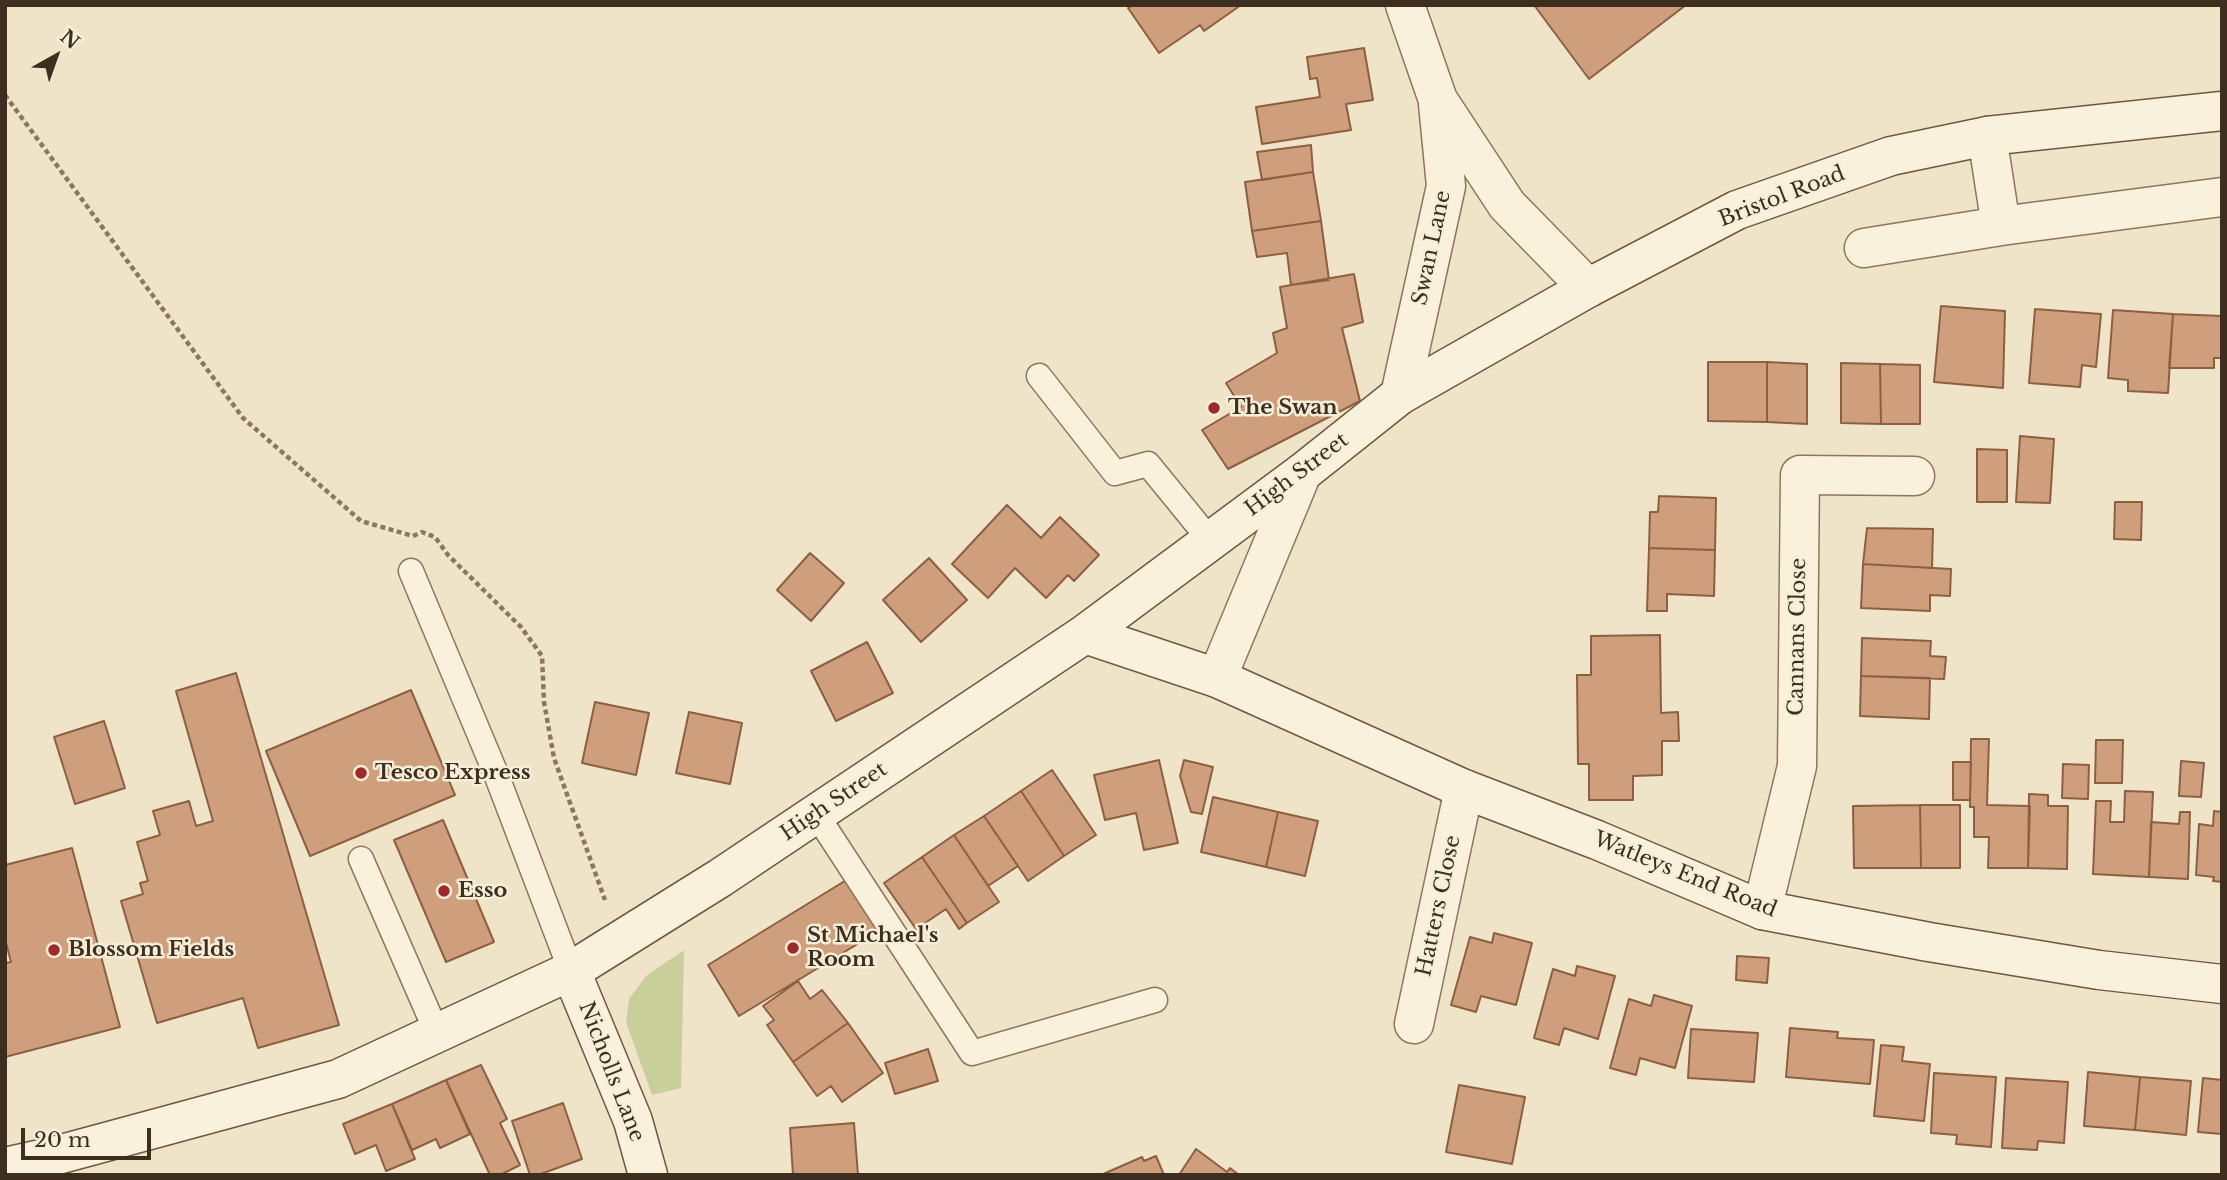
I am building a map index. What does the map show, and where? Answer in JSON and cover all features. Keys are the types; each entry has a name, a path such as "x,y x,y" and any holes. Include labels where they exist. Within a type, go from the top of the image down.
{"street":[{"name":"Swan Lane","path":"1400,394 1446,186 1438,100 1405,5"},
{"name":"Swan Lane","path":"1438,100 1507,205 1588,288"},
{"name":"Bristol Road","path":"1588,288 1737,210 1891,156 1987,136 2222,111"},
{"path":"1987,136 2001,226"},
{"path":"1864,248 2001,226 2222,197"},
{"name":"High Street","path":"5,1167 338,1079 571,971 816,814 1085,634 1302,473 1400,394 1588,288"},
{"path":"1217,678 1302,473"},
{"name":"Cannans Close","path":"1762,910 1797,766 1800,475 1915,476"},
{"name":"Watleys End Road","path":"1085,634 1217,678 1464,789 1597,840 1762,910 1929,942 2099,970 2222,984"},
{"name":"Hatters Close","path":"1414,1024 1464,789"},
{"name":"Nicholls Lane","path":"571,971 633,1121 648,1175"}],"lane":[{"path":"1039,376 1115,473 1148,464 1210,540"},
{"path":"411,571 496,774 571,971"},
{"path":"816,814 972,1053 1154,1000"},
{"path":"361,859 437,1033"}],"path":[{"path":"5,95 243,418 361,521 413,536 422,532 435,537 448,555 521,627 542,656 544,702 554,758 620,941"}],"green space":[{"path":"684,950 681,1088 652,1095 626,1022 629,999 646,976"}],"building":[{"path":"1133,5 1241,5 1204,31 1200,25 1159,53 1128,8"},
{"path":"1534,5 1686,5 1589,79"},
{"path":"1364,48 1373,100 1346,104 1351,130 1262,144 1256,107 1320,97 1317,78 1310,79 1307,57"},
{"path":"1311,145 1313,172 1262,180 1257,152"},
{"path":"1313,172 1321,221 1252,231 1245,182"},
{"path":"1321,221 1329,280 1291,285 1287,253 1257,257 1252,231"},
{"path":"1354,274 1363,322 1342,328 1360,401 1228,469 1202,430 1241,407 1226,383 1277,353 1273,333 1287,328 1280,287"},
{"path":"1941,306 2005,311 2003,388 1934,382"},
{"path":"2035,309 2101,314 2096,367 2082,365 2080,387 2029,383"},
{"path":"2113,310 2173,314 2168,393 2128,391 2128,380 2108,378"},
{"path":"2173,314 2222,316 2222,358 2214,358 2214,368 2169,368"},
{"path":"1708,362 1767,362 1767,422 1708,421"},
{"path":"1767,362 1807,364 1807,424 1767,422"},
{"path":"1841,363 1880,364 1881,424 1841,423"},
{"path":"1880,364 1920,365 1920,424 1881,424"},
{"path":"2020,436 2054,439 2050,503 2016,502"},
{"path":"1977,449 2007,450 2007,502 1977,502"},
{"path":"1659,496 1716,498 1715,550 1649,548 1650,512 1658,512"},
{"path":"2115,502 2142,502 2141,540 2114,539"},
{"path":"1007,505 1041,538 1060,517 1099,555 1074,581 1068,575 1046,598 1015,568 988,598 952,564"},
{"path":"1867,528 1933,529 1932,568 1863,564"},
{"path":"1649,548 1715,550 1714,596 1667,594 1667,611 1647,611"},
{"path":"810,553 844,583 811,621 777,590"},
{"path":"929,558 967,600 921,642 883,600"},
{"path":"1863,564 1951,569 1950,596 1930,595 1930,611 1861,608"},
{"path":"1660,635 1661,713 1678,712 1679,741 1662,741 1662,775 1633,776 1633,800 1589,800 1589,764 1578,764 1577,675 1591,675 1591,636"},
{"path":"1862,638 1931,641 1930,656 1946,657 1944,679 1861,676"},
{"path":"867,642 893,693 836,721 811,671"},
{"path":"236,673 339,1025 258,1048 243,998 157,1023 121,901 143,894 140,883 148,881 137,842 160,835 153,811 189,801 196,826 213,821 176,691"},
{"path":"1861,676 1930,678 1929,719 1860,716"},
{"name":"Tesco Express","path":"411,690 455,795 310,856 266,751"},
{"path":"595,702 649,713 636,775 582,763"},
{"path":"689,712 742,723 730,784 676,773"},
{"path":"104,721 125,788 75,804 54,737"},
{"path":"1971,739 1989,739 1987,805 2030,806 2028,868 1988,868 1989,837 1974,837 1974,807 1970,807"},
{"path":"2096,740 2123,740 2122,783 2095,783"},
{"path":"1159,760 1178,843 1144,850 1136,813 1105,820 1094,775"},
{"path":"1184,760 1213,767 1202,814 1191,812 1180,776"},
{"path":"2181,761 2204,763 2201,797 2179,796"},
{"path":"1953,762 1971,762 1970,800 1953,800"},
{"path":"2063,764 2089,765 2088,799 2062,798"},
{"path":"1052,770 1096,835 1064,856 1021,791"},
{"path":"1021,791 1064,856 1028,881 984,816"},
{"path":"2125,791 2153,792 2149,877 2093,874 2096,801 2111,801 2110,822 2124,822"},
{"path":"2029,794 2048,795 2048,806 2068,806 2067,869 2028,868"},
{"path":"1213,797 1278,812 1266,867 1201,852"},
{"path":"1920,805 1960,805 1960,868 1921,868"},
{"path":"1920,805 1921,868 1854,868 1853,806"},
{"path":"2214,811 2222,812 2222,882 2213,881 2214,877 2196,875 2199,824 2213,826"},
{"path":"1278,812 1318,821 1305,876 1266,867"},
{"path":"2180,812 2190,812 2188,879 2149,877 2151,822 2179,824"},
{"path":"984,816 1018,866 988,886 954,835"},
{"name":"Esso","path":"443,820 494,942 446,962 394,840"},
{"path":"954,835 999,902 967,923 922,857"},
{"name":"Blossom Fields","path":"72,848 120,1027 5,1057 5,963 11,962 5,939 5,865"},
{"path":"922,857 967,923 959,929 946,909 916,929 884,883"},
{"name":"St Michael's Room","path":"848,879 879,931 739,1016 708,965"},
{"path":"1494,933 1532,943 1516,1005 1481,996 1476,1012 1451,1005 1470,937 1492,943"},
{"path":"1737,956 1769,958 1767,983 1736,980"},
{"path":"1577,966 1615,976 1598,1039 1564,1028 1559,1045 1534,1038 1553,969 1575,976"},
{"path":"798,981 810,999 822,990 848,1023 793,1062 767,1025 774,1020 763,1006"},
{"path":"1654,995 1692,1006 1675,1068 1640,1058 1636,1075 1610,1068 1629,999 1651,1006"},
{"path":"848,1023 883,1073 842,1102 831,1086 817,1096 793,1062"},
{"path":"1790,1028 1838,1032 1837,1038 1874,1040 1870,1084 1786,1077"},
{"path":"1691,1029 1758,1033 1754,1082 1688,1078"},
{"path":"1881,1045 1904,1047 1902,1061 1930,1064 1924,1121 1874,1116"},
{"path":"928,1049 938,1081 895,1094 885,1063"},
{"path":"481,1065 507,1119 500,1123 520,1165 500,1175 490,1175 446,1080"},
{"path":"2088,1072 2140,1077 2135,1130 2084,1126"},
{"path":"1934,1073 1996,1077 1991,1147 1956,1144 1957,1135 1931,1133"},
{"path":"2140,1077 2191,1081 2186,1135 2135,1130"},
{"path":"2006,1078 2068,1082 2064,1143 2038,1141 2037,1150 2002,1148"},
{"path":"2203,1078 2222,1080 2222,1134 2198,1132"},
{"path":"446,1080 470,1134 440,1148 436,1139 412,1150 392,1104"},
{"path":"1459,1085 1525,1097 1512,1164 1446,1152"},
{"path":"563,1103 582,1159 538,1175 530,1175 512,1121"},
{"path":"392,1104 415,1159 386,1171 376,1145 355,1154 343,1124"},
{"path":"854,1123 858,1175 793,1175 790,1128"},
{"path":"1196,1149 1227,1172 1230,1168 1239,1175 1179,1175"},
{"path":"1156,1156 1164,1175 1101,1175 1142,1157 1144,1161"}],"place":[{"name":"The Swan","path":"1214,408"},
{"name":"Tesco Express","path":"361,773"},
{"name":"Esso","path":"444,891"},
{"name":"St Michael's Room","path":"793,948"},
{"name":"Blossom Fields","path":"54,950"}]}
